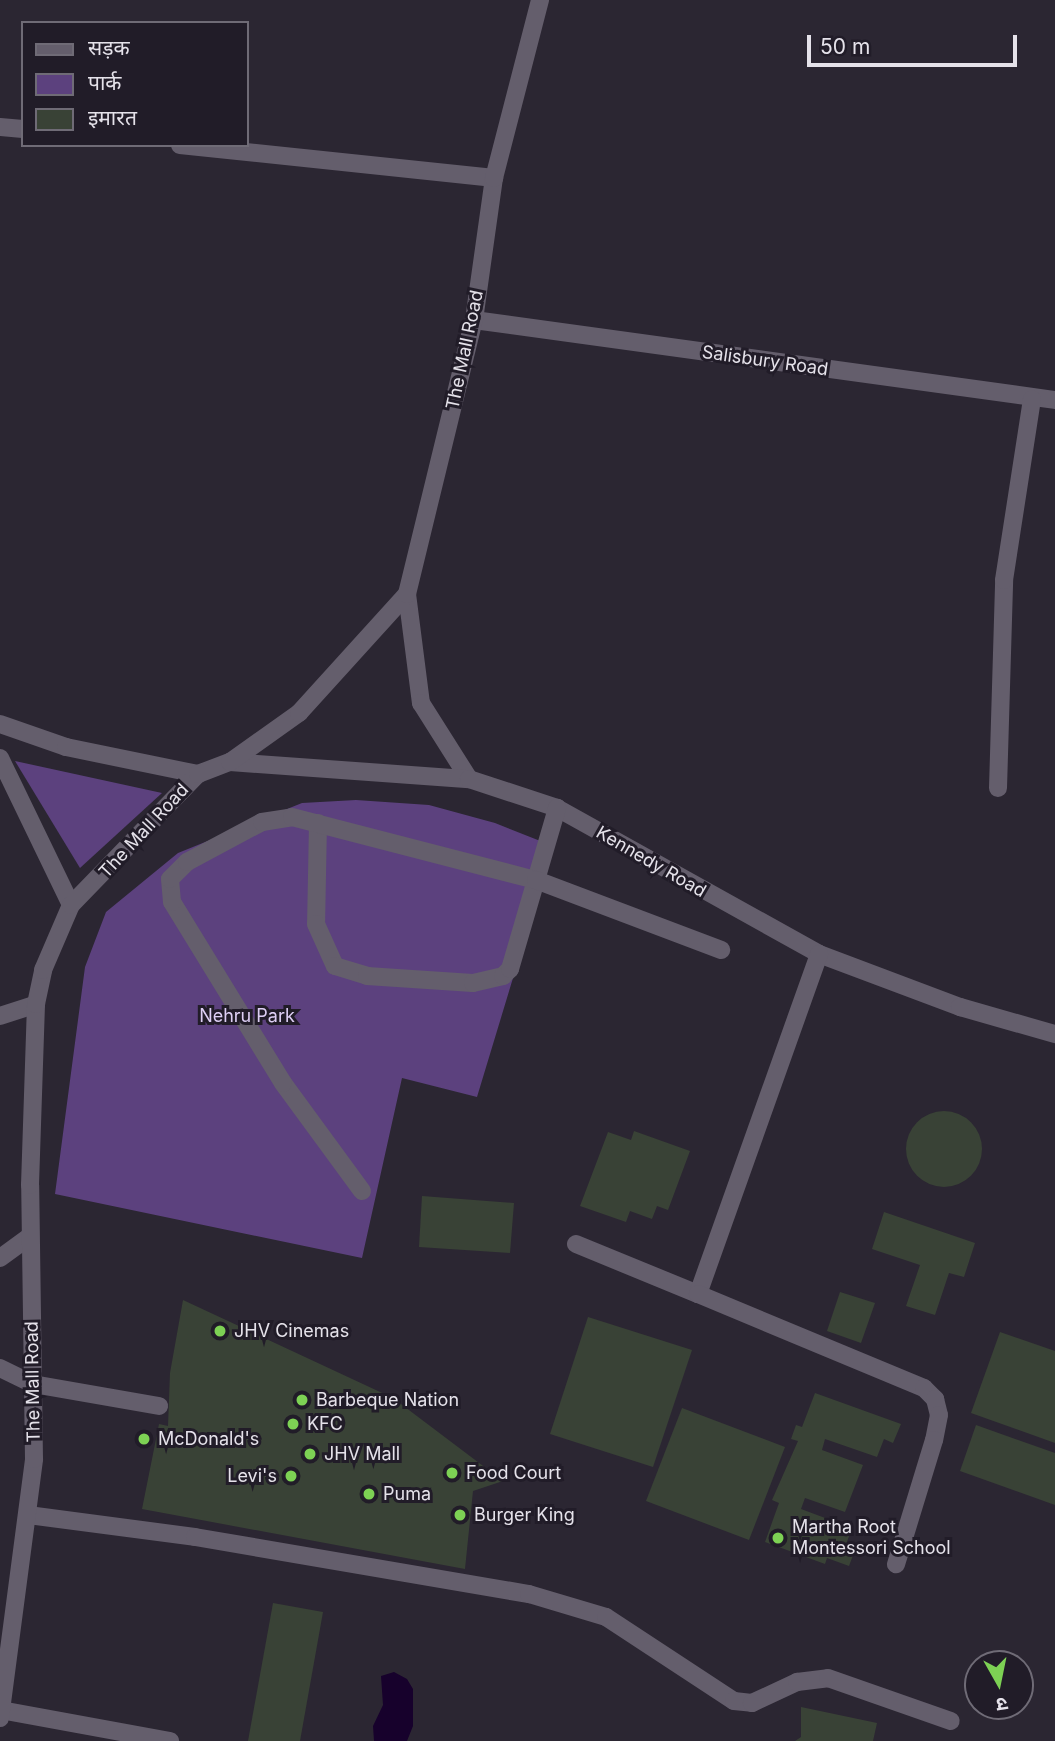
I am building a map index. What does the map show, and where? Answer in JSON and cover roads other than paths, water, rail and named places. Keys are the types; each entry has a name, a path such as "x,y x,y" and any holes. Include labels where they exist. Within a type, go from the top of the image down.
{"street":[{"name":"The Mall Road","path":"1,1714 28,1516 33,1384 30,1236 36,1004 43,970 71,905 198,774 230,762 299,713 407,594 474,320 494,178 540,0"},
{"path":"0,127 21,129"},
{"path":"199,147 494,178"},
{"name":"Salisbury Road","path":"474,320 1032,399 1055,400"},
{"path":"998,788 1004,580 1032,399"},
{"path":"407,594 421,703 469,779"},
{"path":"0,724 66,747 198,774"},
{"path":"0,758 71,905"},
{"name":"Kennedy Road","path":"230,762 469,779 557,808 819,954 960,1007 1055,1034"},
{"path":"318,823 316,924 335,966 350,974 474,983 503,976 513,960 557,808"},
{"path":"362,1191 284,1083 182,919 169,888 170,879 187,862 262,822 283,816 536,880 721,950"},
{"path":"698,1294 819,954"},
{"path":"0,1016 36,1004"},
{"path":"0,1258 30,1236"},
{"path":"576,1244 924,1388 935,1399 939,1415 934,1440 896,1564"},
{"path":"0,1368 33,1384 159,1406"},
{"path":"28,1516 195,1537 554,1600 606,1616 734,1700 752,1703 797,1682 828,1678 951,1721"},
{"path":"1,1714 170,1741"}],"place":[{"name":"JHV Cinemas","path":"220,1331"},
{"name":"Barbeque Nation","path":"302,1400"},
{"name":"KFC","path":"293,1424"},
{"name":"McDonald's","path":"144,1439"},
{"name":"JHV Mall","path":"310,1454"},
{"name":"Food Court","path":"452,1473"},
{"name":"Levi's","path":"291,1476"},
{"name":"Puma","path":"369,1494"},
{"name":"Burger King","path":"460,1515"},
{"name":"Martha Root Montessori School","path":"778,1538"}],"park label":[{"name":"Nehru Park","path":"247,1016"}]}
